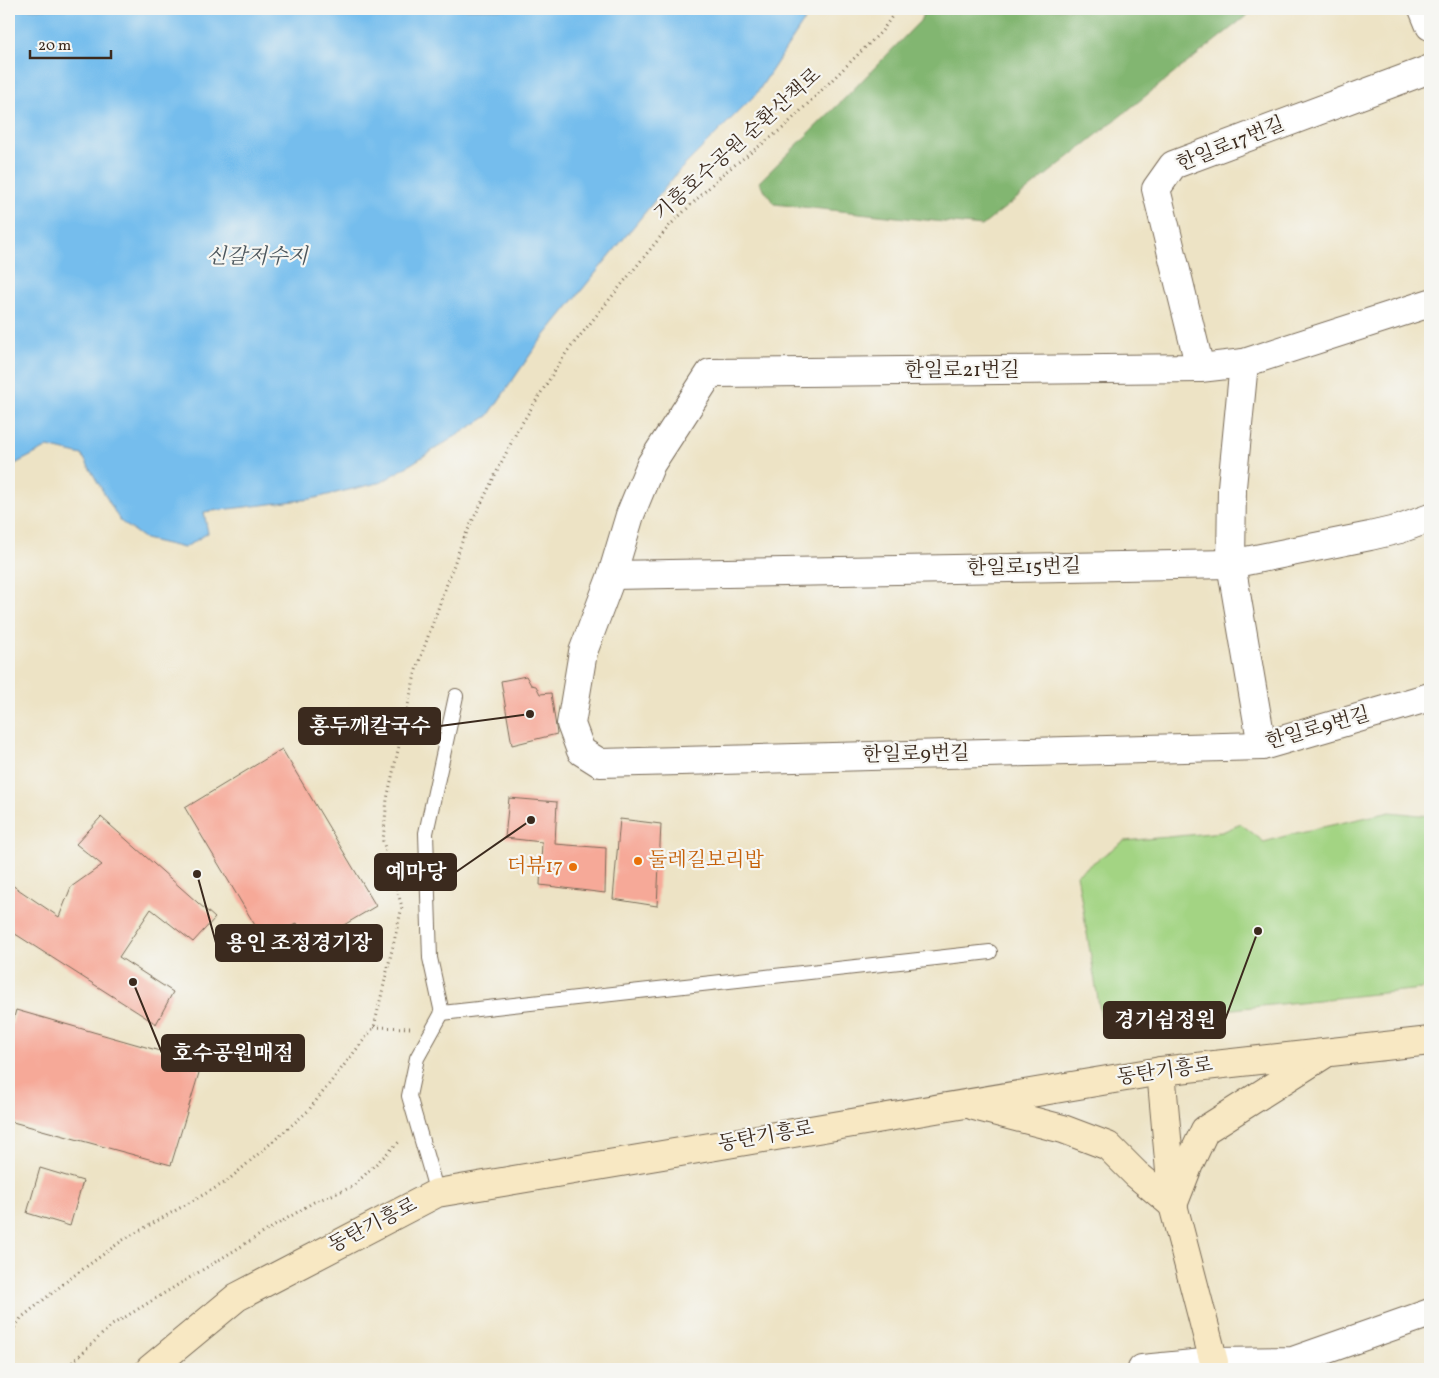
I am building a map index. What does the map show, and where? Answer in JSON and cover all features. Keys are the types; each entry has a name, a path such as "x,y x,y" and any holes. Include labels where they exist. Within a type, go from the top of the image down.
{"main road":[{"name":"동탄기흥로","path":"150,1369 237,1297 437,1193 1161,1070 1430,1041"},
{"path":"1173,1205 1205,1130 1328,1052"},
{"path":"1161,1070 1173,1205 1215,1366"},
{"path":"965,1104 1063,1129 1108,1146 1136,1174 1173,1205"}],"street":[{"path":"1423,9 1430,26"},
{"name":"한일로17번길","path":"1200,368 1156,189 1173,165 1430,69"},
{"name":"한일로21번길","path":"612,575 630,515 651,464 710,373 1200,368 1244,363 1430,303"},
{"path":"1244,363 1232,487 1231,564 1262,746"},
{"name":"한일로15번길","path":"612,575 1231,564 1370,536 1400,529 1430,518"},
{"name":"한일로9번길","path":"612,575 583,652 571,724 581,751 600,763 1262,746 1430,697"},
{"path":"1142,1369 1293,1361 1430,1313"}],"lane":[{"path":"437,1193 409,1096 416,1058 442,1013 430,958 426,832 456,696"},
{"path":"442,1013 990,952"}],"path":[{"name":"기흥호수공원 순환산책로","path":"9,1336 21,1318 72,1277 124,1240 226,1182 308,1111 374,1027 402,907 383,841 387,799 416,670 462,542 517,431 566,353 670,225 724,173 783,128 882,31 897,9"},
{"path":"374,1027 434,1028"},
{"path":"64,1369 112,1325 314,1202 352,1187 404,1137 412,1108"}],"green space":[{"path":"925,9 1255,9 982,226 774,204 759,182 920,21"},
{"path":"1390,812 1430,816 1430,988 1102,1023 1077,874 1124,841 1222,832 1241,824 1264,842"}],"water":[{"name":"신갈저수지","path":"9,9 812,9 757,93 678,172 537,345 488,416 382,482 311,499 204,512 208,533 184,548 145,539 120,521 82,455 48,447 9,467"}],"building":[{"path":"526,676 531,685 536,686 540,694 551,693 557,734 512,745 501,681"},
{"path":"282,749 376,906 310,945 297,923 265,942 185,808"},
{"path":"509,798 557,802 555,844 606,848 605,893 540,885 542,842 505,838"},
{"path":"101,817 215,918 193,942 151,909 119,957 173,992 156,1024 9,930 9,883 59,917 71,887 102,865 76,844"},
{"name":"둘레길보리밥","path":"620,819 661,824 657,906 613,899"},
{"path":"16,1010 202,1063 171,1165 9,1121 9,1035"},
{"path":"40,1168 83,1181 70,1226 27,1213"}],"place":[{"name":"홍두깨칼국수","path":"530,714"},
{"name":"예마당","path":"531,820"},
{"name":"둘레길보리밥","path":"638,861"},
{"name":"더뷰17","path":"573,867"},
{"name":"용인 조정경기장","path":"197,874"},
{"name":"경기쉼정원","path":"1258,931"},
{"name":"호수공원매점","path":"133,982"}]}
